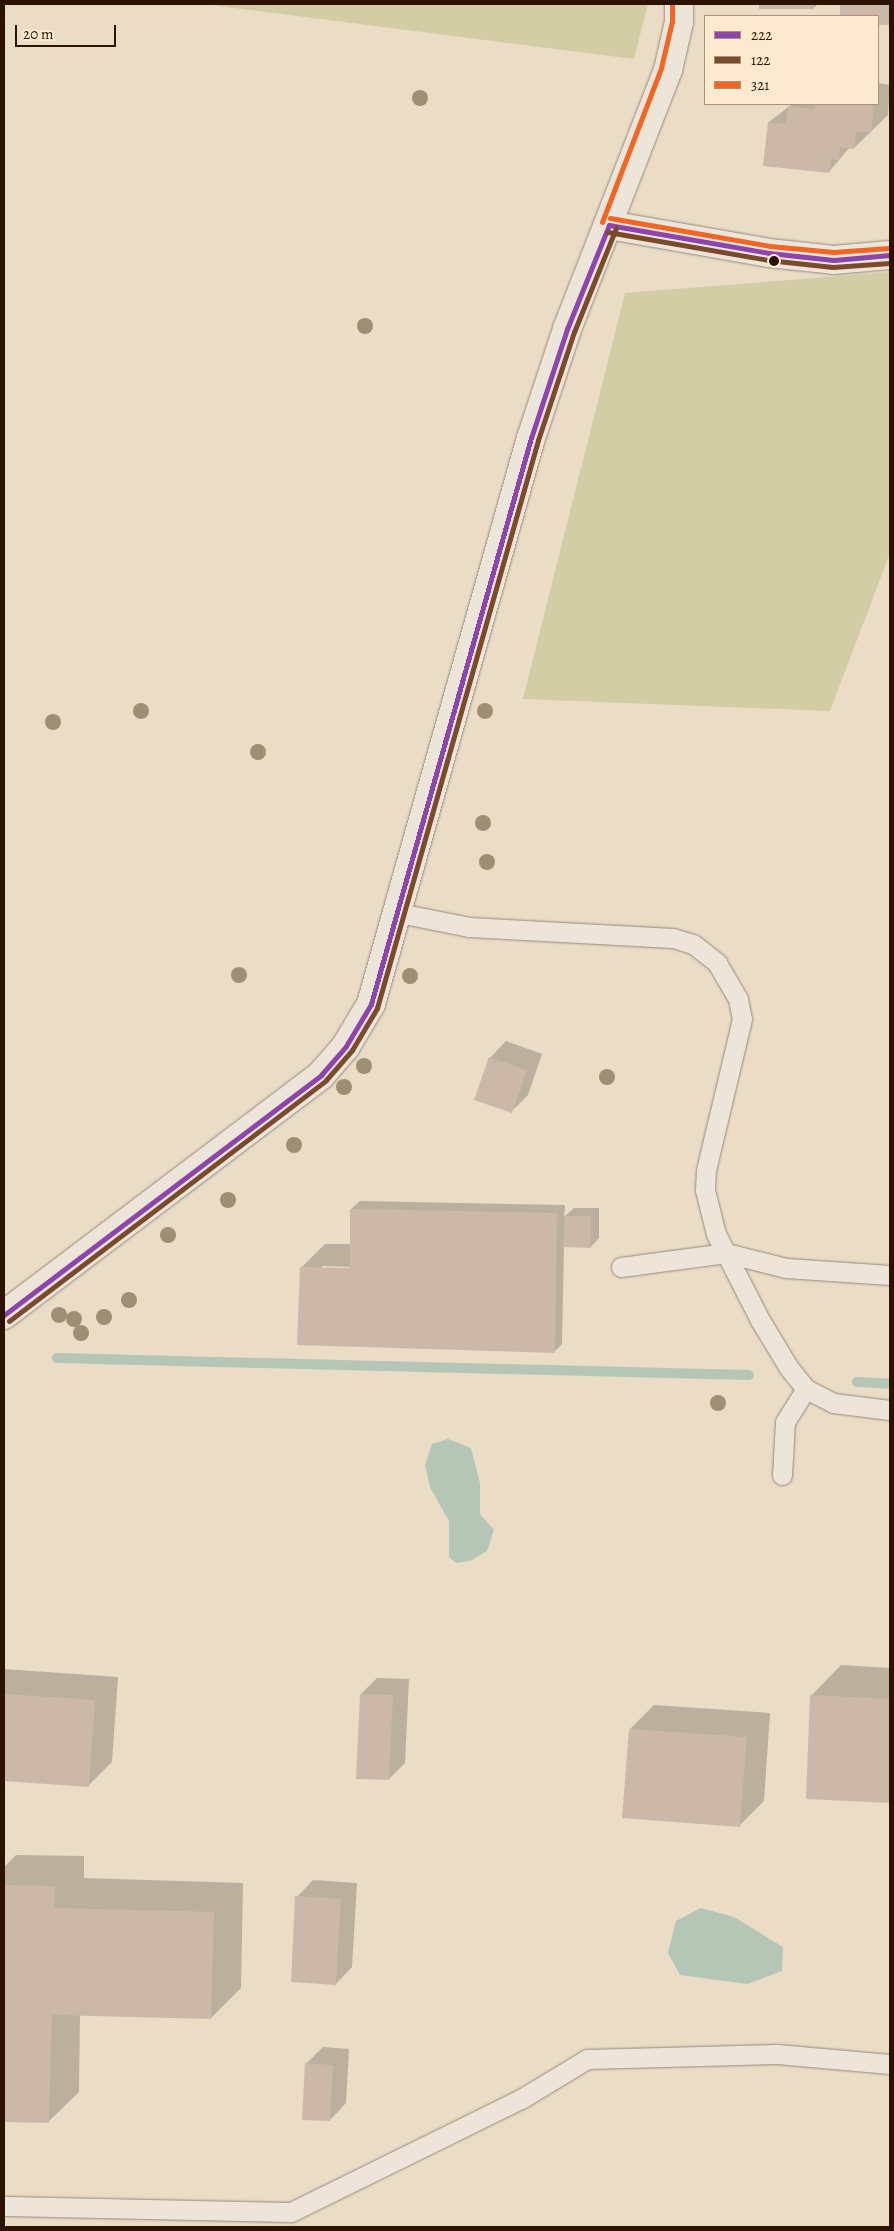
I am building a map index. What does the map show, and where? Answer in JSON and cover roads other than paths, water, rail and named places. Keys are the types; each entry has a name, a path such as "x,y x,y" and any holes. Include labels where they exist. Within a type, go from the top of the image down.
{"street":[{"path":"4,1315 321,1075 346,1046 371,1004 399,913 531,438 566,329 609,225 668,70 679,22 679,4"},
{"path":"609,225 769,254 834,260 890,255"}],"lane":[{"path":"399,913 470,927 673,938 693,944 717,963 738,999 742,1019 706,1170 709,1212 726,1253 764,1326 789,1368 806,1389 832,1403 890,1410"},
{"path":"621,1267 726,1253 786,1268 890,1275"},
{"path":"782,1475 785,1422 806,1389"},
{"path":"4,2206 291,2212 521,2099 587,2059 777,2054 890,2064"}],"waterway":[{"path":"57,1358 749,1375"},
{"path":"857,1382 890,1384"}]}
